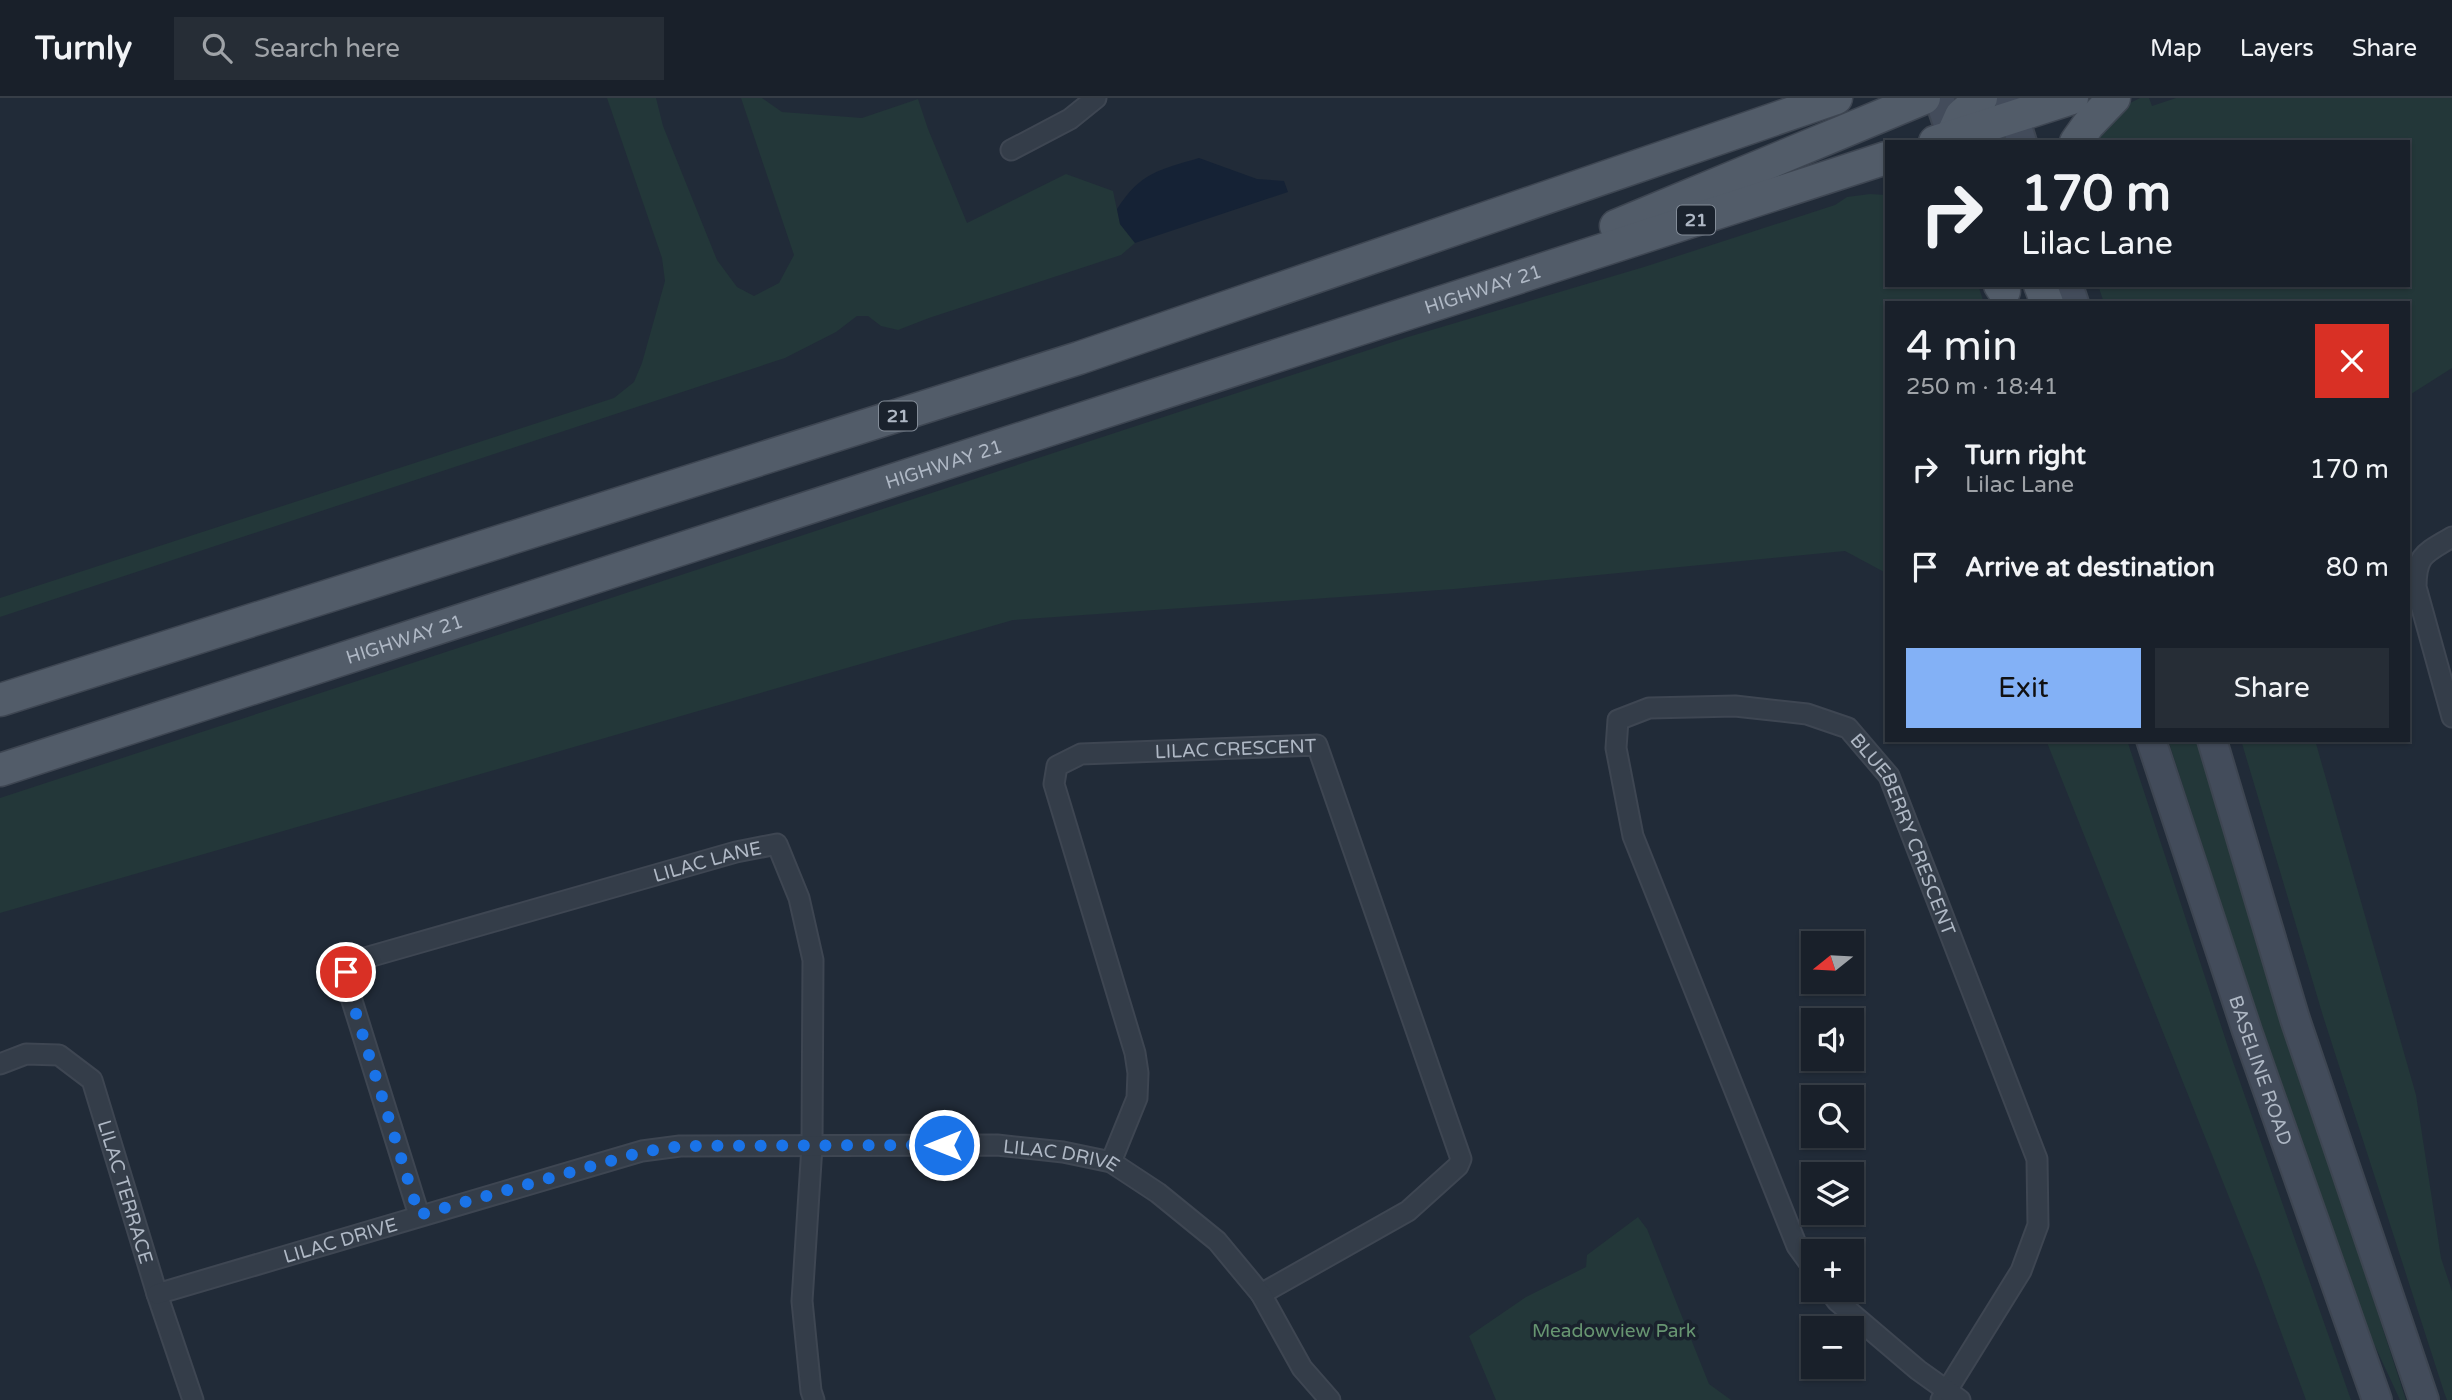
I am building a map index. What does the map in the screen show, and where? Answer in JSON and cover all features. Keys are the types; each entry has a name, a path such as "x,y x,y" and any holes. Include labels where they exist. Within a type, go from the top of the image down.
{"main road":[{"name":"21","path":"0,699 1079,358 1799,105 1836,98"},
{"path":"1557,264 1586,238 1924,98"},
{"path":"1976,119 2072,98"},
{"path":"2077,140 2088,125 2115,98"},
{"name":"HIGHWAY 21","path":"0,770 1885,158"},
{"path":"1834,175 1885,183"},
{"name":"BASELINE ROAD","path":"2152,742 2247,1031 2377,1400"},
{"path":"2213,742 2295,1019 2424,1400"}],"street":[{"path":"1011,150 1070,119 1096,98"},
{"path":"2452,537 2424,554 2416,569 2416,587 2452,717"},
{"name":"BLUEBERRY CRESCENT","path":"1801,1252 1633,836 1616,748 1618,720 1649,708 1735,706 1807,714 1849,728 1889,776 2037,1159 2038,1225 2021,1271 1949,1397 1840,1302"},
{"name":"LILAC CRESCENT","path":"1111,1162 1137,1098 1137,1063 1055,784 1057,766 1081,754 1317,745 1461,1158 1458,1166 1408,1211 1261,1294"},
{"name":"LILAC LANE","path":"419,1215 348,988 346,972 358,960 736,852 777,844 799,898 813,960 812,1146 802,1301 814,1400"},
{"name":"LILAC TERRACE","path":"0,1064 26,1054 60,1055 92,1080 192,1400"},
{"name":"LILAC DRIVE","path":"157,1294 419,1215 642,1152 680,1146 997,1145 1063,1152 1111,1162 1158,1192 1217,1241 1261,1294 1302,1368 1330,1400"},
{"name":"LILAC DRIVE","path":"1302,1368 1311,1400"}],"green space":[{"path":"607,98 656,98 663,126 717,260 737,287 754,296 779,283 794,255 741,98 762,98 782,112 862,118 918,99 967,223 1066,174 1113,191 1120,224 1135,243 1121,255 898,330 881,326 868,316 857,316 836,332 785,358 0,617 0,598 614,398 634,382 665,281 662,258"},
{"path":"2140,98 2149,98 2152,106 2176,98 2452,98 2452,368 2410,395 2410,301 2103,301 2099,287 2410,287 2410,140 2092,140 2122,107"},
{"path":"1885,195 1885,287 1979,287 1983,301 1885,301 1885,572 1845,551 1454,589 1013,620 0,913 0,798 1408,337 1644,267 1835,205 1847,197"},
{"path":"2047,742 2128,742 2232,1059 2351,1400 2306,1400 2259,1272"},
{"path":"2169,742 2201,742 2286,1030 2406,1400 2400,1400 2361,1316 2250,992"},
{"path":"2242,742 2316,742 2416,1095 2441,1258 2452,1291 2452,1400 2447,1400 2444,1392 2323,1016"},
{"name":"Meadowview Park","path":"1638,1217 1647,1229 1709,1384 1731,1400 1496,1400 1469,1336 1526,1297 1586,1267 1587,1255"}],"water":[{"path":"1199,158 1257,179 1284,181 1288,192 1135,243 1120,224 1117,209 1126,197 1134,187 1152,174"}],"route":[{"path":"346,972 348,988 419,1215 642,1152 680,1146 944,1145"}]}
